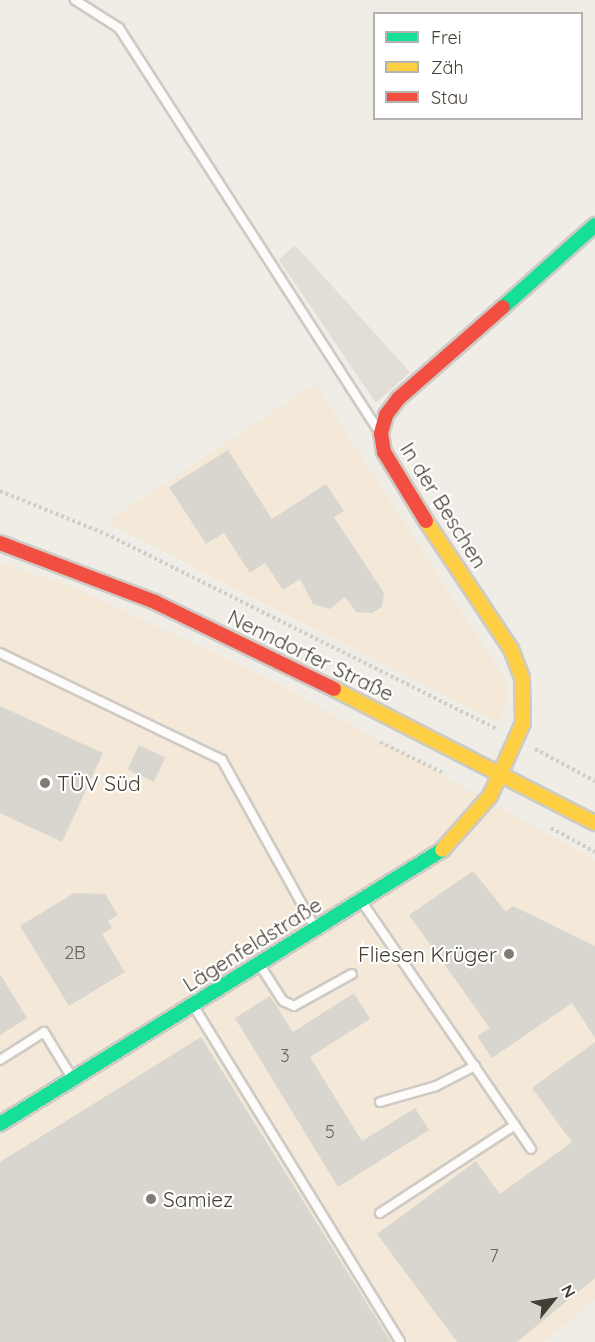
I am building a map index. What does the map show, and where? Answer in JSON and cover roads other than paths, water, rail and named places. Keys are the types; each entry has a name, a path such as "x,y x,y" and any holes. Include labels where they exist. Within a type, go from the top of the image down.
{"street":[{"name":"In der Beschen","path":"501,773 522,723 524,698 522,678 511,649 398,479 384,452 381,433 386,415 399,398 595,225"},
{"name":"Nenndorfer Straße","path":"0,543 155,602 501,773 595,823"},
{"name":"Lägenfeldstraße","path":"0,1124 451,845 490,796 501,773"}],"lane":[{"path":"75,0 118,28 381,433"},
{"path":"0,653 222,760 315,928"},
{"path":"361,901 531,1149"},
{"path":"259,964 283,1001 294,1006 352,974"},
{"path":"193,1005 400,1342"},
{"path":"0,1059 44,1032 73,1079"},
{"path":"380,1102 436,1086 475,1066"},
{"path":"380,1213 515,1125"}],"place":[{"name":"TÜV Süd","path":"45,783"},
{"name":"Fliesen Krüger","path":"509,954"},
{"name":"Samiez","path":"151,1199"}]}
